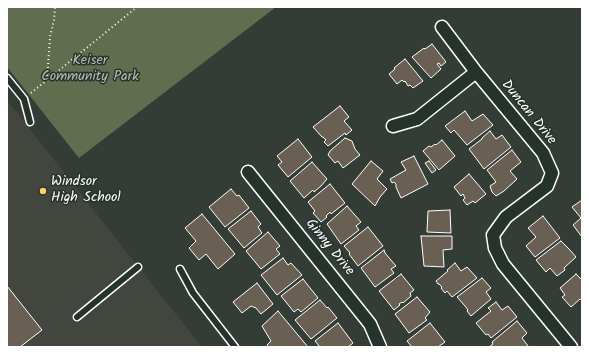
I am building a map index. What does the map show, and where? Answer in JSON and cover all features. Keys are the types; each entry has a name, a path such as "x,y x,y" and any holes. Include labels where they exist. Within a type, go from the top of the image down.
{"street":[{"name":"Duncan Drive","path":"442,27 476,72 543,153 552,173 547,186 506,217 492,235 495,248 503,264 572,347"},
{"path":"393,126 417,119 476,72"},
{"name":"Ginny Drive","path":"248,172 370,324 380,347"}],"lane":[{"path":"7,78 24,99 30,122"},
{"path":"77,317 138,267"},
{"path":"180,269 193,293 235,347"}],"path":[{"path":"47,80 50,37 55,7"},
{"path":"24,99 137,7"}],"shaded area":[{"name":"Windsor High School","path":"7,100 151,283 202,347 7,347"}],"green space":[{"name":"Keiser Community Park","path":"7,7 276,7 79,158 7,67"}],"building":[{"path":"432,44 446,62 441,66 439,63 437,64 441,69 431,78 412,57"},
{"path":"405,59 423,81 413,88 410,85 408,86 405,81 404,82 402,80 397,84 389,74"},
{"path":"340,106 349,117 344,121 352,130 346,135 345,133 328,146 324,142 326,140 313,127"},
{"path":"465,111 472,121 483,114 493,125 467,145 454,130 451,133 445,126"},
{"path":"490,131 496,139 502,135 511,147 484,169 469,149"},
{"path":"345,138 352,141 355,149 360,155 343,168 338,161 335,163 328,155 330,151"},
{"path":"298,139 312,157 288,177 278,165 282,162 277,156"},
{"path":"442,140 455,156 439,170 423,151 429,146 431,147 435,144 436,145"},
{"path":"512,150 521,162 510,171 517,179 496,196 492,192 490,186 496,182 487,170"},
{"path":"414,156 428,184 401,198 396,184 394,182 392,183 390,179 406,170 401,162"},
{"path":"371,161 383,171 377,179 387,189 375,206 352,184"},
{"path":"429,161 436,170 432,173 425,163"},
{"path":"312,162 327,179 314,192 313,190 304,198 290,181"},
{"path":"469,174 486,194 475,203 473,201 467,205 463,200 465,198 463,194 461,196 454,187"},
{"path":"330,184 345,203 331,214 330,212 321,222 313,213 315,211 308,202"},
{"path":"231,189 237,196 239,195 249,208 225,227 209,207"},
{"path":"582,200 582,237 573,225 581,218 572,207"},
{"path":"347,206 361,222 356,226 359,230 341,244 327,224"},
{"path":"450,210 451,233 427,232 428,211"},
{"path":"251,211 261,224 258,227 262,233 244,248 228,229"},
{"path":"202,214 235,254 218,269 206,254 199,260 189,248 196,241 185,228"},
{"path":"543,216 560,238 535,257 526,246 536,237 528,228"},
{"path":"368,227 383,246 358,266 344,246"},
{"path":"268,232 280,246 276,249 280,254 261,269 246,251"},
{"path":"421,236 452,236 452,249 443,250 444,267 424,266"},
{"path":"561,241 576,257 564,268 565,270 557,276 550,268 546,272 536,260"},
{"path":"384,250 396,266 391,269 394,273 375,287 361,268"},
{"path":"283,258 288,265 291,263 302,275 277,295 261,275"},
{"path":"455,263 461,271 467,267 477,278 452,297 447,291 445,293 436,281"},
{"path":"401,274 414,290 410,293 411,296 403,303 402,302 399,304 400,305 394,310 379,291"},
{"path":"576,274 582,280 582,300 580,299 571,307 562,297 565,295 560,288"},
{"path":"482,278 491,288 486,292 491,299 471,316 457,297"},
{"path":"303,279 318,298 301,312 298,309 294,312 281,296"},
{"path":"257,283 273,304 261,314 256,308 251,306 242,313 233,302"},
{"path":"7,286 42,330 20,347 7,347"},
{"path":"417,297 430,312 425,318 427,320 409,333 395,314"},
{"path":"320,300 337,318 311,339 295,320"},
{"path":"496,302 502,310 508,306 517,317 491,338 488,334 486,335 476,323 491,311 488,308"},
{"path":"278,311 308,347 269,347 267,345 271,341 262,326"},
{"path":"517,321 527,333 522,338 528,346 489,347 493,344 492,342"},
{"path":"338,323 353,343 348,347 320,347 315,341"},
{"path":"430,323 445,342 438,347 412,347 407,341"}],"place":[{"name":"Windsor High School","path":"43,191"}]}
